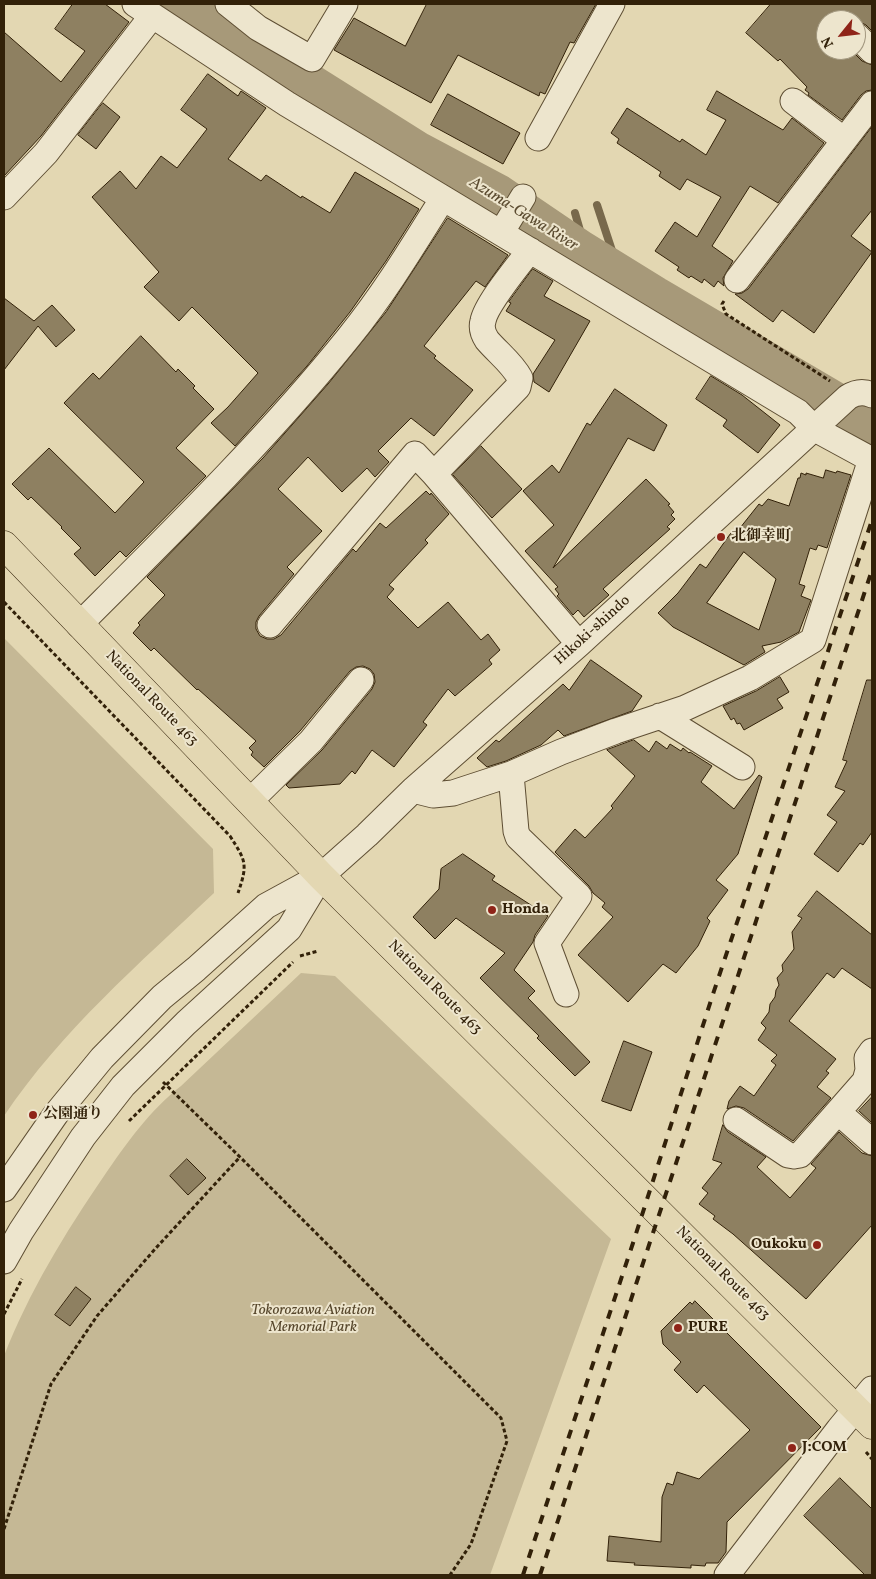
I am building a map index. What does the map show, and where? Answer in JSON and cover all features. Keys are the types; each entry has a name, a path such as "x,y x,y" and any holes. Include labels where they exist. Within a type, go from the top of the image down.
{"highway":[{"name":"National Route 463","path":"4,545 322,876 867,1407"}],"street":[{"path":"228,4 258,28 312,59 346,4"},
{"path":"538,138 612,4"},
{"path":"4,197 46,153 144,10 287,104 798,412 872,460 813,640 750,678 685,708 561,752 511,774 453,793 433,794 413,790"},
{"path":"793,101 844,140"},
{"path":"737,280 872,104"},
{"path":"501,232 523,197"},
{"path":"79,625 233,470 317,376 350,336 398,270 442,198"},
{"path":"434,474 518,387 520,378 515,368 487,339 482,330 483,320 489,307 530,250"},
{"name":"Hikoki-shindo","path":"322,876 367,836 413,790 579,644 819,425 858,396"},
{"path":"270,624 415,454 579,644"},
{"path":"250,801 311,741 361,680"},
{"path":"660,716 742,767"},
{"path":"511,774 518,837 579,896 547,943 566,994"},
{"path":"4,1261 21,1231 83,1137 124,1086 186,1023 289,929 322,876"},
{"path":"4,1189 56,1114 102,1058 162,997 266,906 322,876"},
{"path":"736,1120 788,1155 800,1155 865,1081 871,1065"},
{"path":"838,1112 872,1142"},
{"path":"727,1575 867,1407"}],"path":[{"path":"737,280 722,304 726,314 858,396"},
{"path":"4,602 230,836 242,855 245,872 238,893"},
{"path":"129,1122 301,955 318,951"},
{"path":"144,1064 240,1157 500,1418 507,1440 471,1544 450,1575"},
{"path":"4,1529 51,1384 97,1316 155,1249 240,1157"},
{"path":"4,1314 23,1277"},
{"path":"866,1452 872,1459"}],"green space":[{"path":"4,638 213,849 214,893 130,972 76,1027 50,1055 4,1116"},
{"name":"Tokorozawa Aviation Memorial Park","path":"301,973 335,976 611,1239 490,1575 4,1575 4,1356 36,1286 75,1219 139,1128 170,1095"}],"building":[{"path":"73,4 105,4 129,22 41,136 4,176 4,32 61,82 85,51 55,29"},
{"path":"427,4 596,4 574,43 570,42 545,94 540,92 539,96 458,55 431,103 334,50 354,18 405,46"},
{"path":"771,4 872,4 872,31 866,25 866,10 816,10 816,60 861,60 872,65 872,90 866,91 861,95 842,120 808,95 809,93 805,90 807,87 780,59 778,61 746,33"},
{"path":"208,74 238,96 241,91 266,108 228,159 261,181 266,175 301,198 302,196 330,213 355,172 419,209 386,261 350,312 307,366 235,446 211,423 258,373 192,307 179,321 144,287 159,272 92,197 120,171 136,189 161,156 177,168 207,129 181,110"},
{"path":"717,91 783,130 792,118 824,143 778,203 750,186 712,246 733,261 723,278 724,286 718,281 714,287 704,279 702,283 691,276 689,278 677,270 679,267 655,251 675,222 697,237 721,197 687,179 680,190 659,176 661,172 617,143 619,139 611,133 627,108 680,142 682,139 706,155 726,120 707,110"},
{"path":"448,94 520,133 503,164 431,125"},
{"path":"103,103 120,117 96,149 78,135"},
{"path":"872,127 872,210 851,236 872,252 814,333 782,310 773,322 735,294 742,293 748,289"},
{"path":"448,218 508,255 485,287 476,281 424,346 436,356 434,358 473,390 434,436 411,418 378,451 389,462 375,477 367,468 342,492 308,457 278,489 322,531 287,567 294,574 259,616 256,622 256,629 260,636 267,639 274,639 281,635 353,549 356,552 380,523 386,528 426,491 430,495 431,493 449,514 425,540 428,543 389,585 394,589 387,597 418,628 448,602 481,640 488,634 500,650 489,660 492,664 455,696 448,689 423,722 427,725 394,767 372,750 355,774 352,771 340,784 289,788 286,785 322,750 372,689 375,682 374,674 370,669 363,666 356,667 350,671 300,731 264,767 251,755 253,752 249,748 256,741 197,690 154,648 151,651 133,633 140,625 138,623 165,595 147,577 263,458 328,384 386,312"},
{"path":"533,269 553,281 544,296 590,321 549,392 534,382 533,374 555,340 506,311 511,303 509,302"},
{"path":"4,298 34,321 52,305 75,330 56,347 38,326 4,370"},
{"path":"141,336 176,372 178,369 195,386 193,388 214,409 176,448 206,476 126,557 120,551 95,576 74,554 81,548 31,497 28,500 12,484 49,448 115,513 144,482 64,403 93,373 99,379"},
{"path":"711,376 742,395 780,425 758,453 723,426 727,420 696,399"},
{"path":"615,389 667,425 654,451 628,438 553,568 646,479 670,504 668,505 674,512 671,515 675,519 667,527 670,529 603,589 609,595 584,617 578,610 573,615 557,596 559,594 555,589 558,587 525,551 554,525 523,491 552,465 559,473 587,423 590,425"},
{"path":"481,446 522,489 492,518 453,475"},
{"path":"826,470 851,475 827,548 818,545 816,550 810,548 799,584 805,586 801,596 811,600 799,632 781,642 762,646 765,652 744,665 673,627 658,613 678,593 700,564 706,568 733,530 736,533 759,504 762,506 768,499 789,506 801,473 823,478","holes":["744,552 776,579 759,630 707,603"]},
{"path":"591,660 642,696 632,711 564,736 558,730 541,745 506,761 487,767 477,758 496,740 499,742 563,684 569,690"},
{"path":"780,677 789,692 777,699 783,708 744,730 740,723 737,724 734,718 731,720 723,706 756,691"},
{"path":"867,680 872,680 872,832 863,845 860,843 838,872 814,854 837,822 827,815 845,791 835,787 847,761 843,760"},
{"path":"634,740 649,752 656,741 667,749 670,744 681,751 683,748 712,766 701,782 734,809 759,775 762,777 738,854 716,880 728,890 707,918 710,921 698,946 676,973 663,964 628,1002 578,955 613,917 602,907 605,903 593,893 589,886 555,852 575,829 585,838 613,808 611,806 635,776 607,750"},
{"path":"463,854 495,876 492,880 548,916 514,970 535,991 528,998 590,1062 575,1076 537,1038 539,1036 480,978 505,953 456,918 435,939 413,917 439,889 441,869"},
{"path":"817,891 872,935 872,989 842,968 834,978 827,973 789,1021 836,1059 826,1071 829,1073 817,1087 831,1098 793,1141 744,1108 736,1106 727,1109 729,1101 740,1086 754,1096 776,1065 771,1061 777,1055 758,1040 766,1028 761,1023 769,1012 770,1004 775,997 779,985 777,978 783,971 782,965 794,949 792,932 802,918 798,916"},
{"path":"624,1041 652,1052 631,1111 602,1101"},
{"path":"872,1097 872,1123 859,1111"},
{"path":"723,1125 728,1132 766,1157 757,1167 790,1198 816,1168 811,1164 839,1132 862,1153 872,1156 872,1225 806,1299 733,1234 713,1219 715,1216 699,1204 708,1193 702,1188 722,1163 713,1160"},
{"path":"187,1159 206,1178 188,1195 170,1176"},
{"path":"76,1287 91,1299 70,1326 55,1315"},
{"path":"695,1301 821,1427 727,1522 726,1552 718,1563 706,1563 705,1566 691,1565 691,1568 634,1565 635,1563 607,1561 609,1536 661,1542 662,1497 667,1483 673,1485 677,1472 699,1479 750,1430 704,1385 697,1393 674,1370 681,1362 663,1344 661,1331 690,1302 692,1304"},
{"path":"840,1478 872,1509 872,1575 865,1575 804,1516"}],"waterway":[{"name":"Azuma-Gawa River","path":"174,4 283,69 418,154 497,196 578,251 654,298 872,426"},
{"path":"597,205 621,278"},
{"path":"575,213 588,258"}],"railway":[{"path":"523,1575 714,991 872,520"},
{"path":"540,1575 872,570"}],"place":[{"name":"北御幸町","path":"721,537"},
{"name":"Honda","path":"492,910"},
{"name":"公園通り","path":"33,1115"},
{"name":"Oukoku","path":"817,1245"},
{"name":"PURE","path":"678,1328"},
{"name":"J:COM","path":"792,1448"}]}
